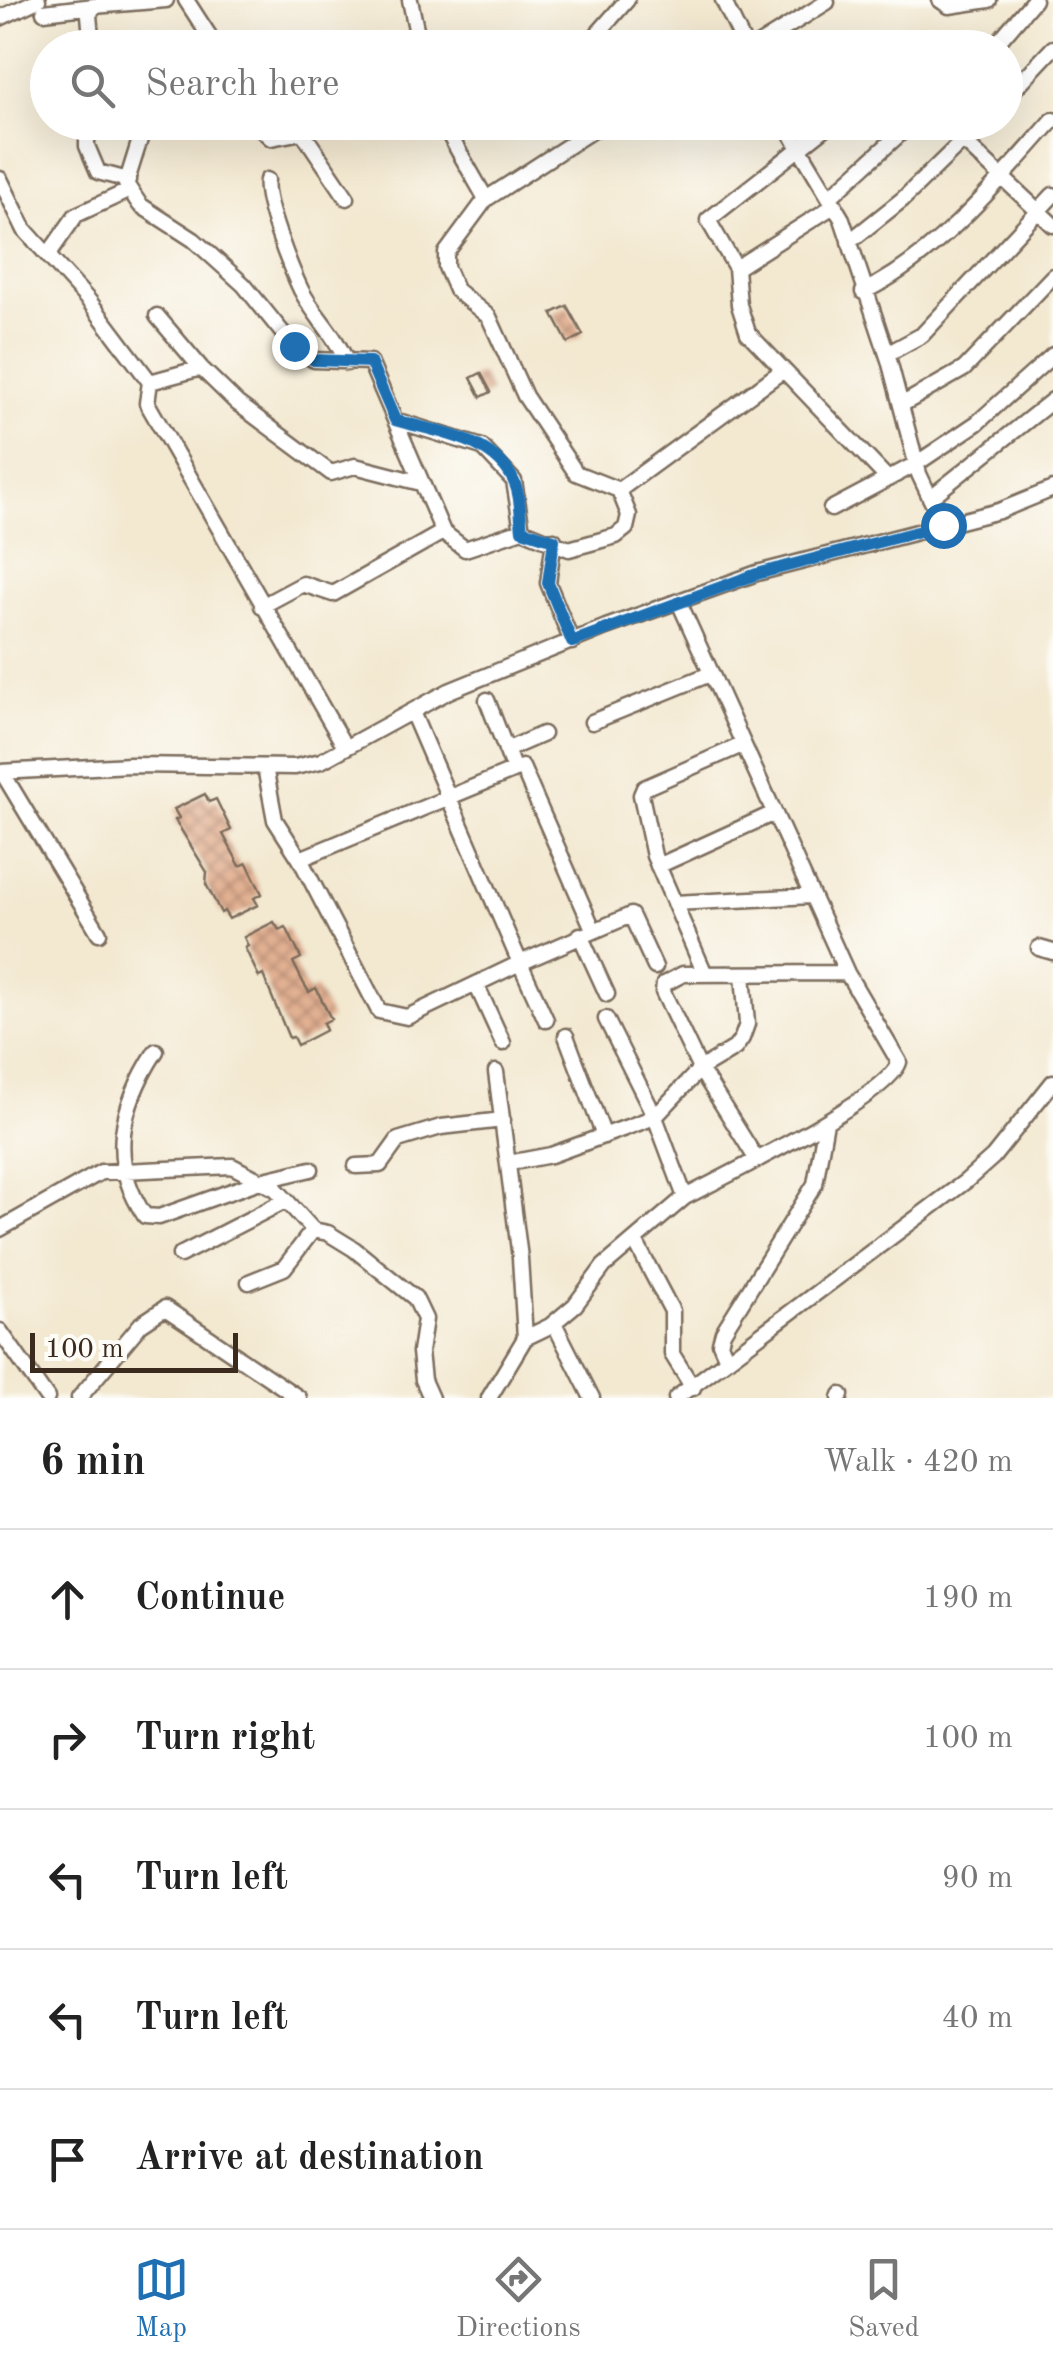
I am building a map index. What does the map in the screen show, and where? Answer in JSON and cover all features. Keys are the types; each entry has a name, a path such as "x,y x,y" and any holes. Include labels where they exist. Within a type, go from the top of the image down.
{"street":[{"path":"0,18 41,6 166,0"},
{"path":"186,0 206,30"},
{"path":"410,0 416,30"},
{"path":"601,30 626,0"},
{"path":"723,0 740,30"},
{"path":"940,0 950,6 989,0"},
{"path":"1025,0 1034,0"},
{"path":"1008,30 1034,0"},
{"path":"780,30 827,2"},
{"path":"90,30 89,15 94,6"},
{"path":"1023,80 1053,48"},
{"path":"863,292 900,275 1002,176 1053,120"},
{"path":"87,140 98,172 129,185 140,205 194,240 244,285 294,346 314,360 370,362 443,532 465,549 522,530 569,549 616,536 626,528 629,515 619,490 576,473 525,396 489,316 456,290 446,267 446,253 486,199 577,140"},
{"path":"48,255 76,215 129,185 140,140"},
{"path":"313,140 347,198"},
{"path":"452,140 486,199"},
{"path":"795,140 832,201 849,242 887,354 916,464 943,525"},
{"path":"812,140 711,214 710,227 736,268 739,306 748,334 888,479"},
{"path":"736,268 832,201 895,140"},
{"path":"849,242 964,142 1053,225"},
{"path":"0,180 25,230 150,382 148,403 345,748"},
{"path":"267,180 265,199 301,290 335,336 347,363"},
{"path":"887,354 922,335 1053,195"},
{"path":"901,406 964,369 1053,276"},
{"path":"158,316 201,368 237,403 331,473 355,466 421,483"},
{"path":"831,509 916,464 977,423 1053,355"},
{"path":"150,382 201,368"},
{"path":"619,490 782,371"},
{"path":"930,498 1053,400"},
{"path":"395,420 482,447 514,481 522,530"},
{"path":"98,933 1,772 130,765 308,764 449,691 679,602 757,574 999,511 1053,490"},
{"path":"262,606 304,584 333,594 443,532"},
{"path":"554,540 548,583 572,642"},
{"path":"488,1398 524,1338 554,1323 576,1305 604,1266 685,1198 826,1122 890,1076 899,1062 847,973 679,602"},
{"path":"592,722 710,674"},
{"path":"486,700 514,770"},
{"path":"412,712 546,1020"},
{"path":"506,750 544,734"},
{"path":"705,974 658,866 642,816 644,788 742,744"},
{"path":"265,767 275,820 300,859 379,1011 407,1017 630,914 656,967"},
{"path":"300,859 522,768 527,772 607,994"},
{"path":"658,866 774,814"},
{"path":"674,902 812,896"},
{"path":"757,1160 700,1069 664,992 672,978 705,974 847,973"},
{"path":"509,1163 551,1155 655,1117 700,1069 735,1048 742,1038 748,1024 744,974"},
{"path":"476,984 503,1043"},
{"path":"606,1019 655,1117 685,1198"},
{"path":"566,1036 604,1136"},
{"path":"156,1051 129,1098 120,1170 142,1212 151,1218 310,1168"},
{"path":"496,1072 509,1163 524,1338"},
{"path":"676,1398 693,1388 726,1357 768,1333 966,1182 993,1156 1053,1082"},
{"path":"356,1166 380,1164 394,1142 415,1135 503,1120"},
{"path":"726,1357 720,1343 723,1332 814,1184 826,1122"},
{"path":"0,1229 101,1172 232,1166 276,1189 313,1230 328,1233 354,1250 415,1298 425,1320 420,1352 423,1380 431,1398"},
{"path":"180,1255 285,1202"},
{"path":"249,1282 284,1268 313,1230"},
{"path":"635,1241 672,1311 672,1354 693,1388"},
{"path":"79,1398 141,1324 165,1308 299,1398"},
{"path":"554,1323 592,1398"},
{"path":"0,1331 47,1398"}],"building":[{"path":"567,306 583,335 568,343 552,313"},
{"path":"481,373 491,392 481,397 471,378"},
{"path":"205,794 209,802 216,799 231,830 223,834 240,866 247,863 262,894 254,898 258,905 229,919 224,911 221,913 206,884 207,872 175,820 179,818 174,809"},
{"path":"274,922 279,930 286,927 301,958 293,962 309,992 316,988 331,1019 323,1023 326,1030 297,1045 293,1037 289,1038 263,975 259,977 245,948 248,946 244,937"}],"route":[{"path":"294,346 314,360 370,362 395,420 475,443 508,472 517,490 522,530 554,540 548,583 572,642 757,574 943,525"}]}
